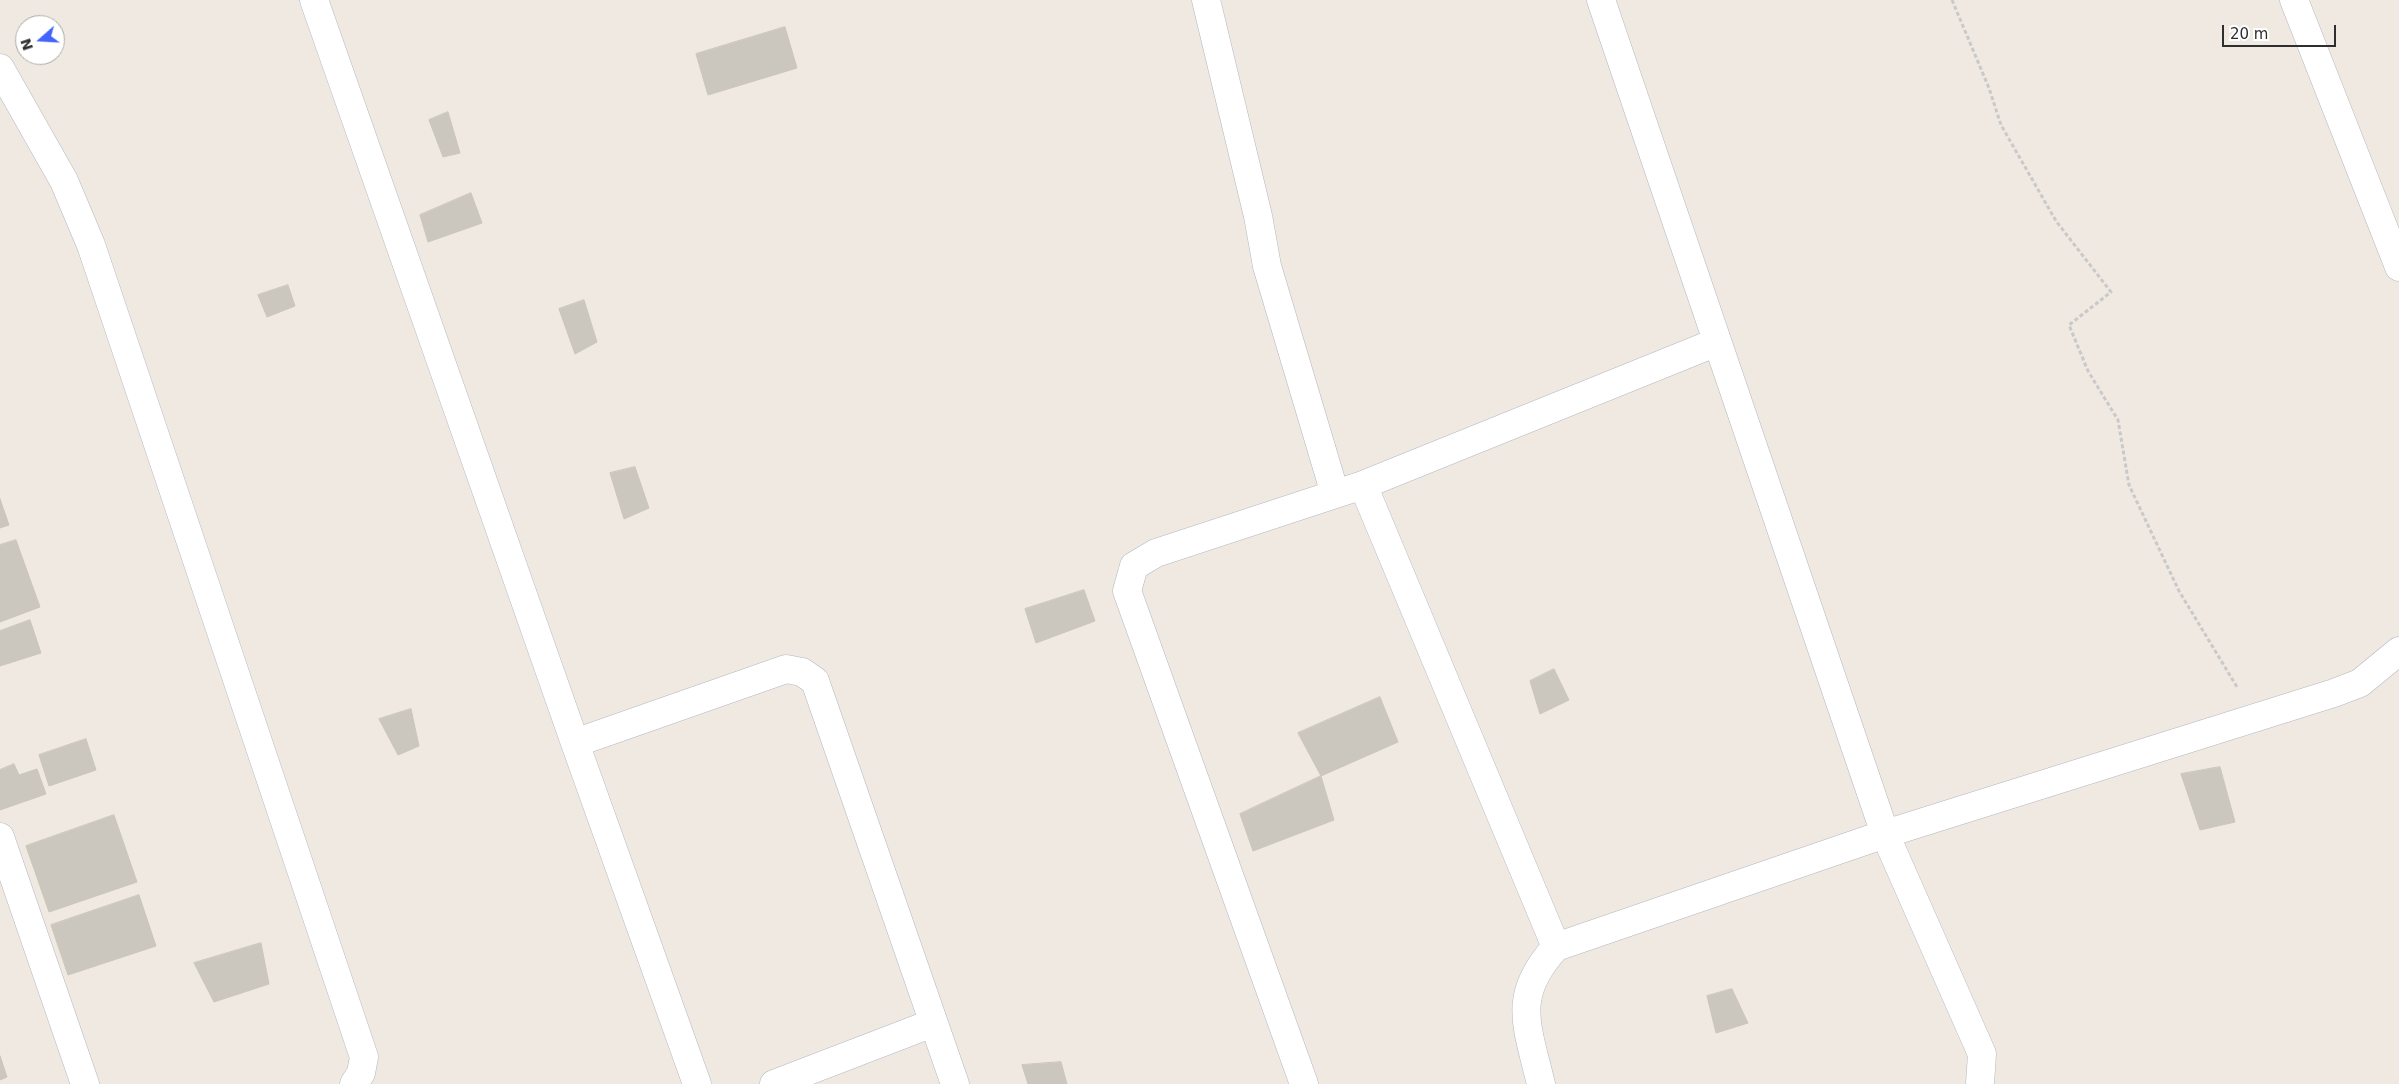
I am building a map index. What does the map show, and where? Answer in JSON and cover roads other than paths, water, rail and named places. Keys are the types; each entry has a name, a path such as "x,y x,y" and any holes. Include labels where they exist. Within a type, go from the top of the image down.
{"street":[{"path":"314,0 697,1084"},
{"path":"1206,0 1258,216 1267,266 1335,494"},
{"path":"1601,0 1885,834 1982,1054 1980,1084"},
{"path":"2294,0 2399,267"},
{"path":"0,68 64,181 90,245 364,1057 361,1073 354,1084"},
{"path":"1304,1084 1127,591 1134,566 1156,553 1363,485 1717,342"},
{"path":"1363,485 1556,947"},
{"path":"1540,1084 1525,1018 1530,983 1540,964 1556,947 1885,834 2255,718 2360,683 2399,651"},
{"path":"575,743 786,669 802,672 815,681 955,1084"},
{"path":"0,837 85,1084"},
{"path":"774,1084 933,1023"}]}
